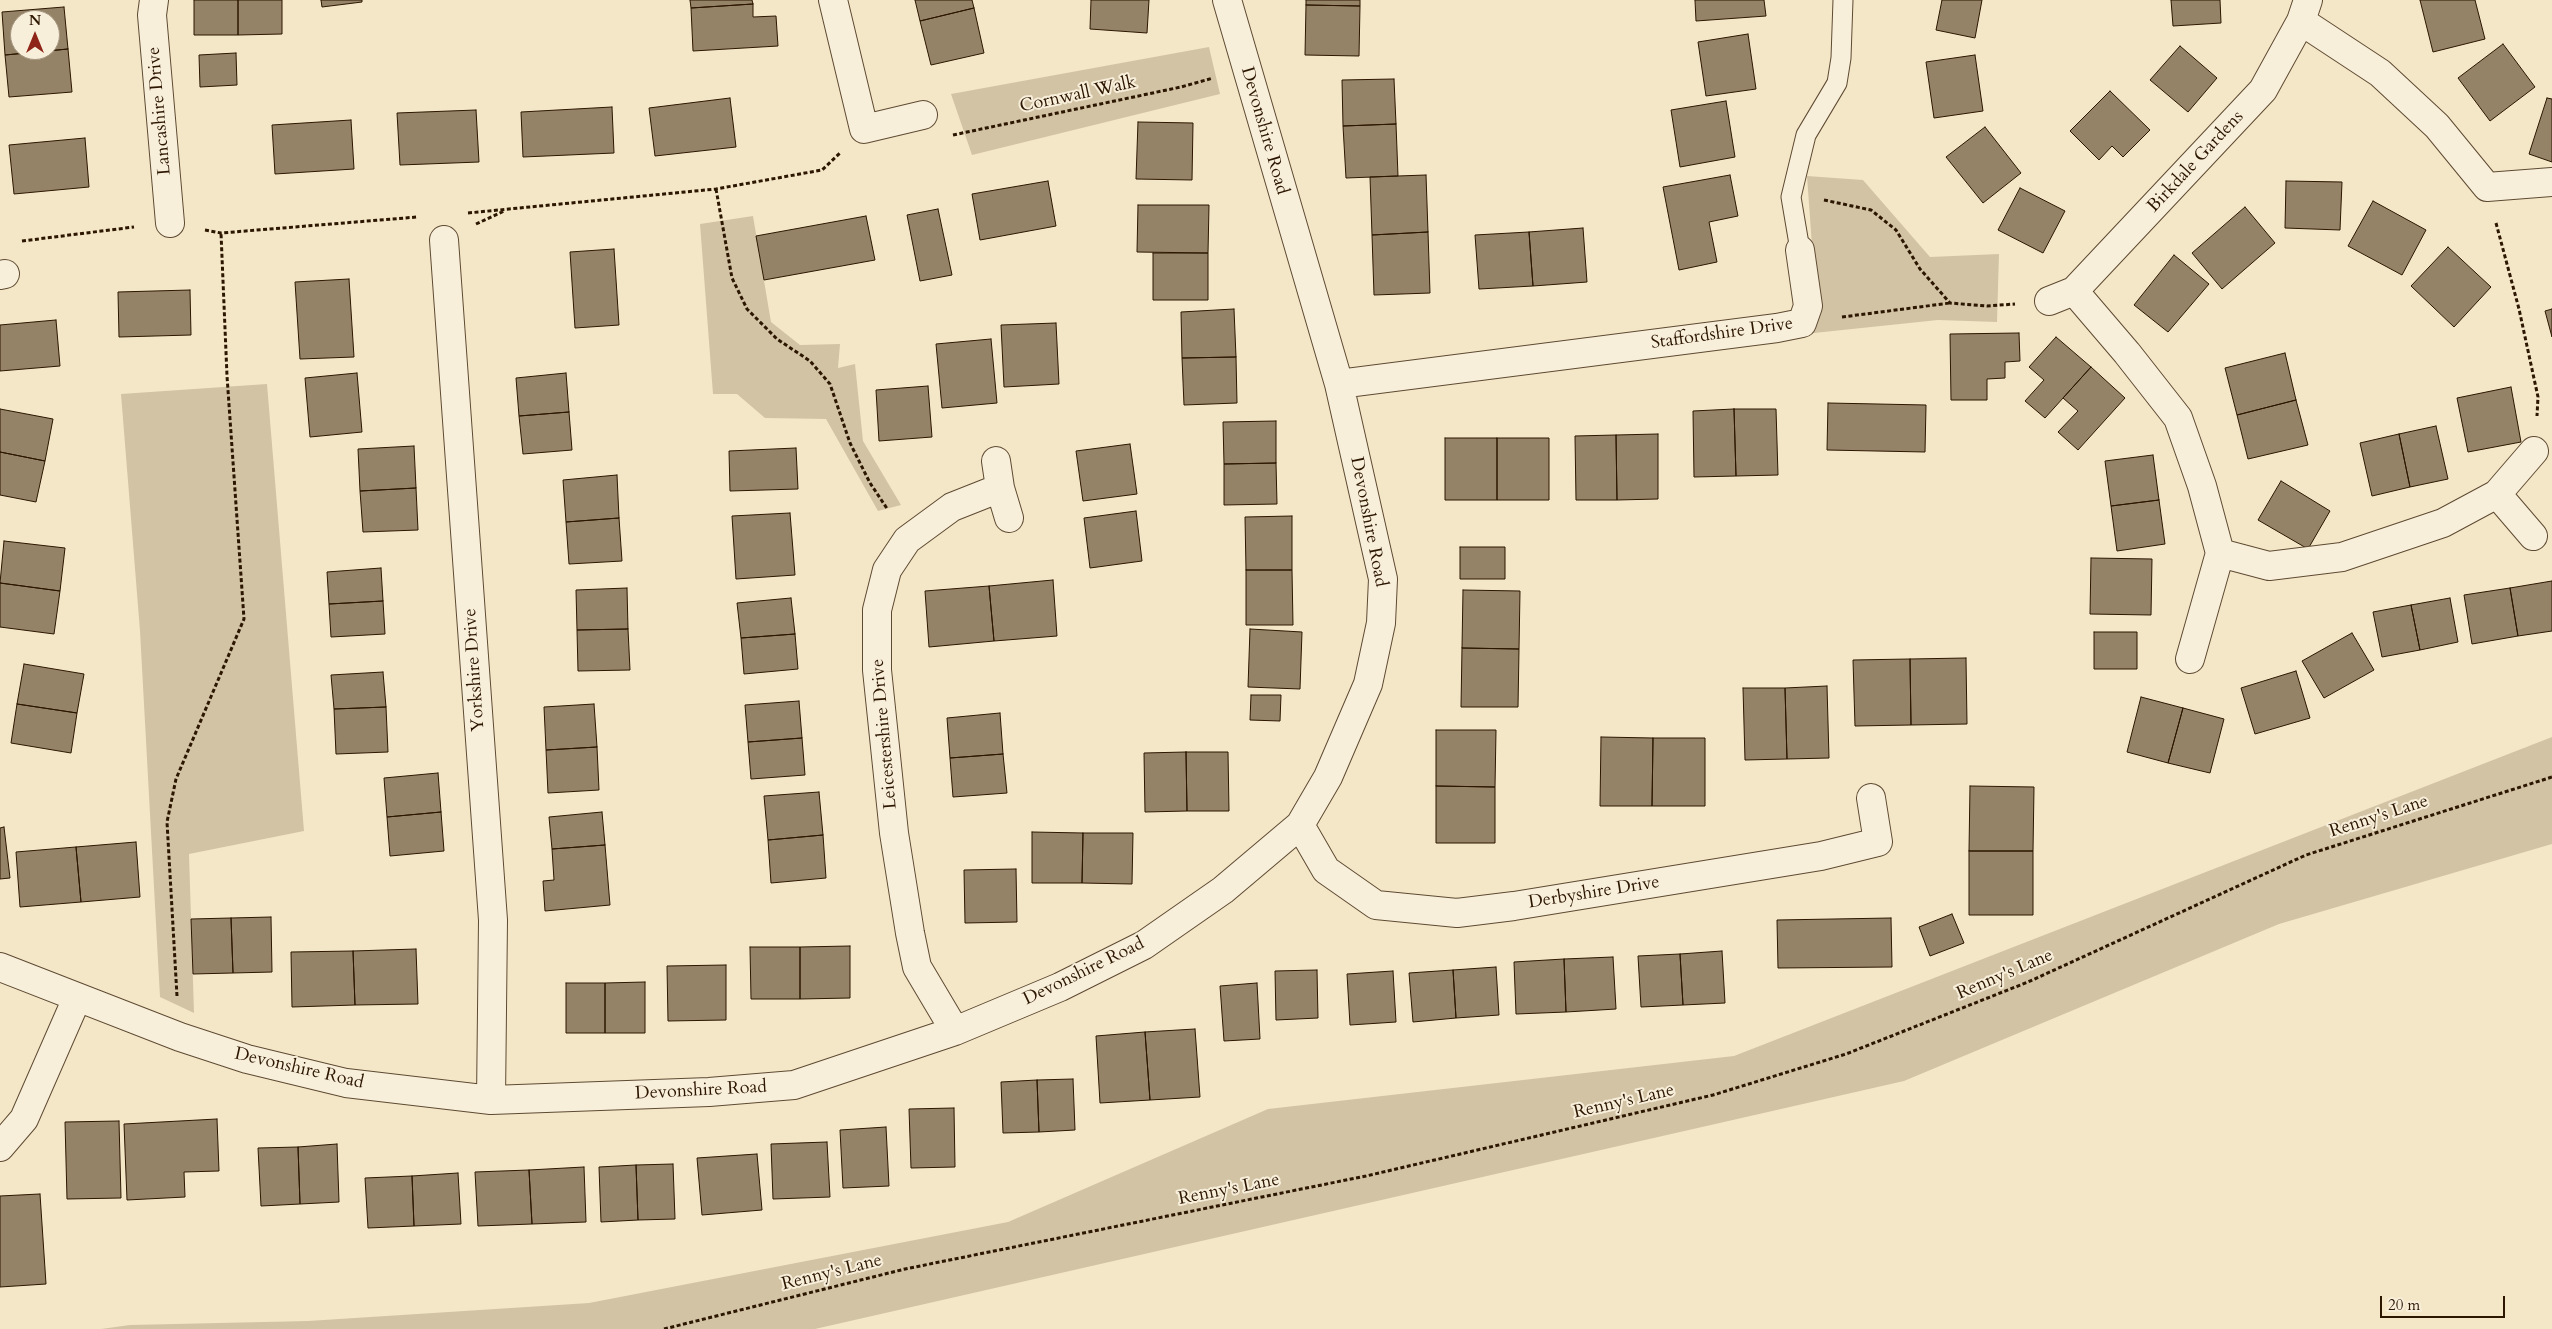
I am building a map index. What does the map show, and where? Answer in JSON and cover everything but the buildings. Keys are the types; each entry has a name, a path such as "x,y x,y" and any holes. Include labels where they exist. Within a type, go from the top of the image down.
{"street":[{"name":"Lancashire Drive","path":"154,0 152,15 170,223"},
{"path":"833,0 864,129 923,115"},
{"name":"Devonshire Road","path":"0,968 180,1037 247,1059 346,1083 491,1100 709,1092 794,1086 955,1031 1060,987 1144,945 1223,890 1300,824 1328,777 1368,684 1381,623 1383,580 1339,384 1227,0"},
{"name":"Birkdale Gardens","path":"2049,301 2074,292 2263,90 2305,10 2437,126 2487,187"},
{"path":"2487,187 2552,182"},
{"name":"Yorkshire Drive","path":"444,240 493,920 491,1100"},
{"name":"Staffordshire Drive","path":"1339,384 1777,328 1802,323 1808,306 1800,250"},
{"path":"2074,292 2178,418 2202,486 2220,553 2190,659"},
{"path":"2220,553 2269,566 2342,557 2443,523 2497,494 2534,451"},
{"path":"996,461 1000,488 1009,518"},
{"name":"Leicestershire Drive","path":"955,1031 917,967 913,950 894,833 877,670 876,610 887,570 907,540 952,507 1000,488"},
{"path":"2497,494 2533,536"},
{"name":"Derbyshire Drive","path":"1300,824 1326,870 1376,905 1457,913 1524,905 1811,857 1878,842 1872,798"},
{"path":"0,1147 24,1120 76,998"}],"lane":[{"name":"Staffordshire Drive","path":"1800,250 1791,197 1806,135 1837,83 1841,58 1843,0"}],"path":[{"name":"Cornwall Walk","path":"923,115 946,136 1181,87 1246,68"},
{"path":"2487,187 2519,309 2538,397 2534,451"},
{"path":"716,189 732,278 747,310 777,339 810,361 830,384 850,443 866,475 907,540"},
{"path":"1791,197 1837,200 1871,210 1896,230 1920,268 1950,302"},
{"path":"180,1037 167,822 176,779 244,619 227,376 221,233"},
{"path":"1802,323 1950,302 1987,306 2049,301"},
{"name":"Renny's Lane","path":"664,1329 905,1269 1366,1176 1713,1095 1846,1054 2028,982 2306,855 2552,778"}],"shaded area":[{"path":"1209,47 1220,94 972,155 951,94"},
{"path":"1807,176 1863,180 1930,257 1999,254 1997,322 1938,320 1814,333 1812,246"},
{"path":"753,216 771,322 800,345 840,344 838,368 855,364 863,441 901,505 878,511 826,419 765,418 737,394 713,394 700,224"},
{"path":"267,384 304,831 189,854 194,1013 160,997 140,631 121,394"},
{"path":"2552,737 2552,844 2279,924 1904,1081 815,1329 101,1329 130,1325 308,1321 589,1303 1008,1222 1268,1109 1734,1056"}]}
